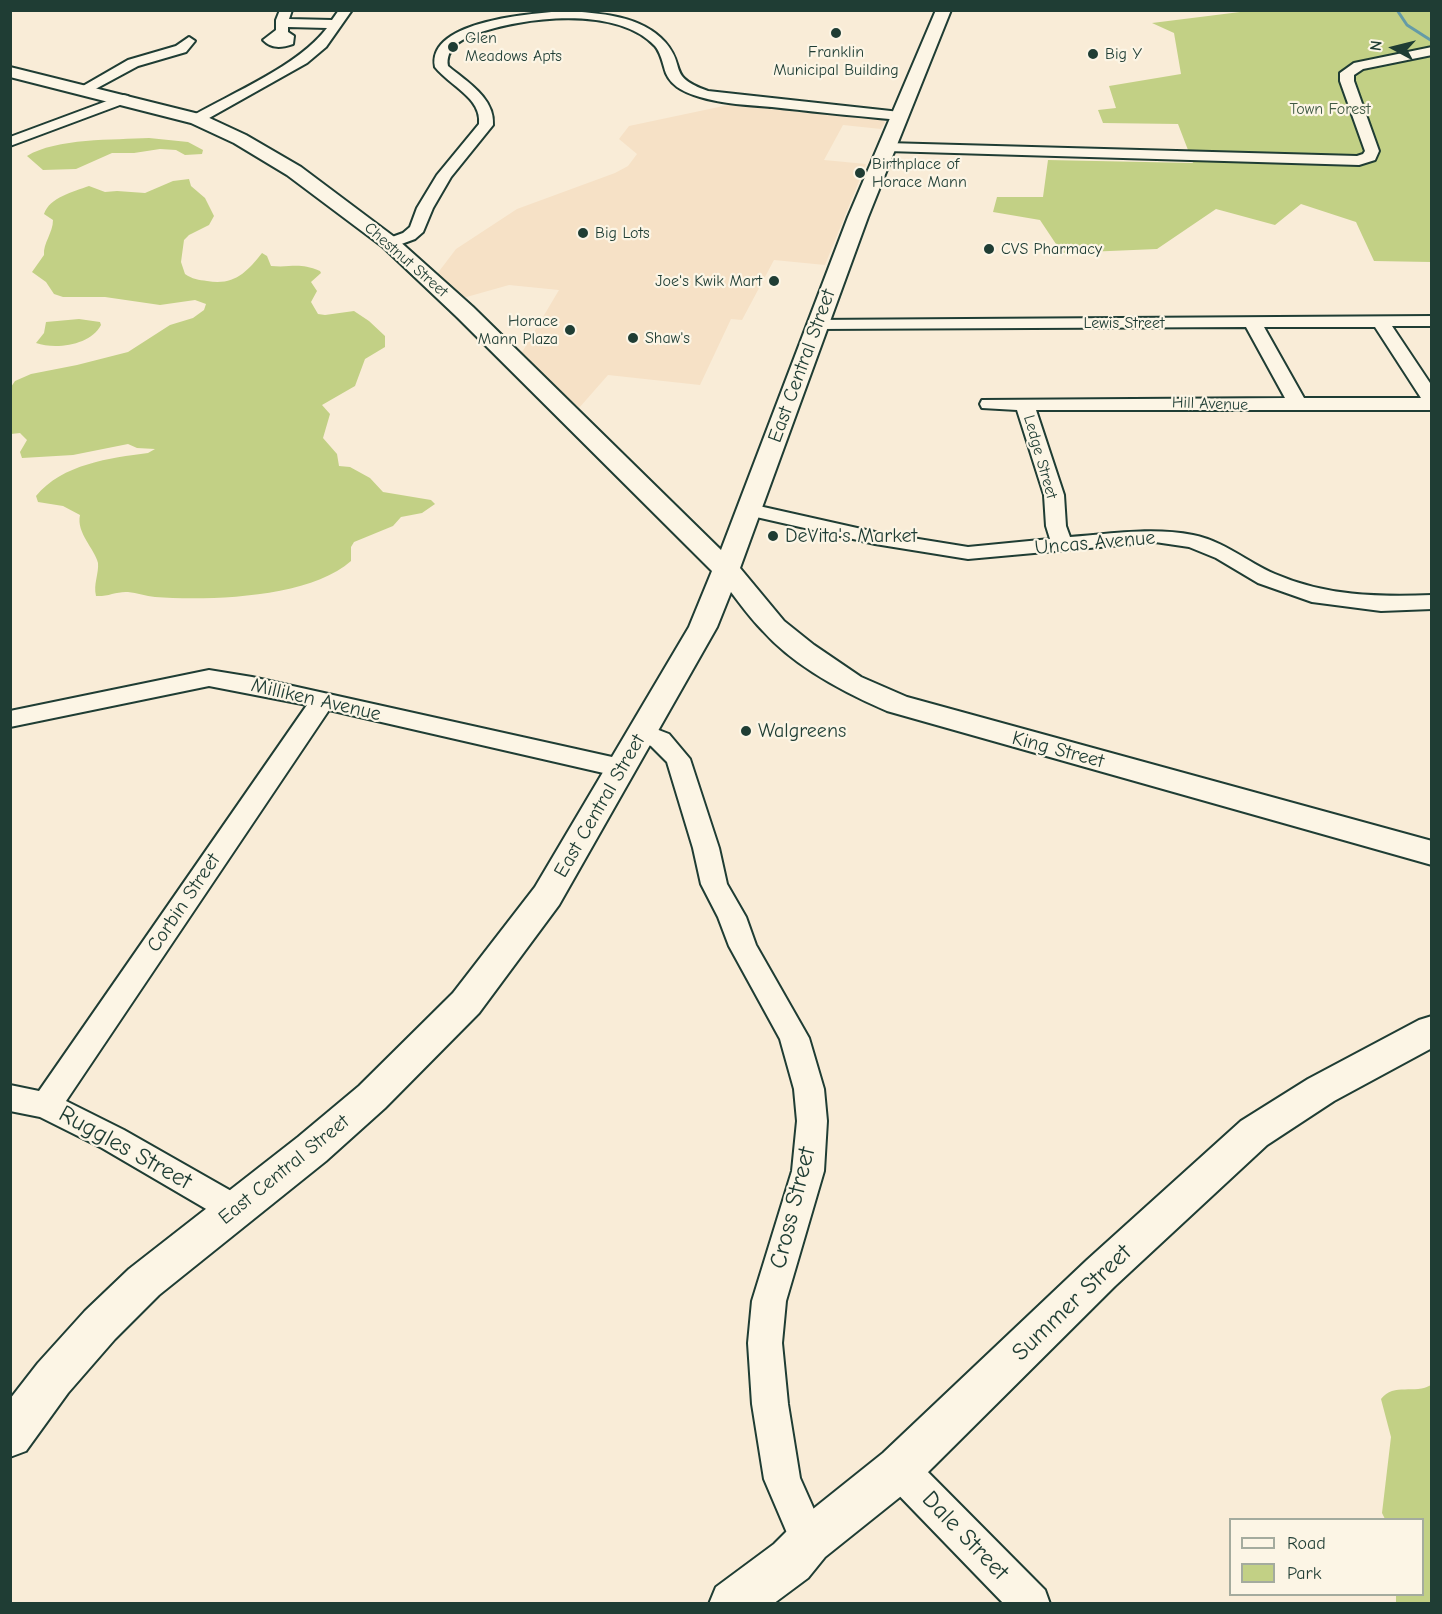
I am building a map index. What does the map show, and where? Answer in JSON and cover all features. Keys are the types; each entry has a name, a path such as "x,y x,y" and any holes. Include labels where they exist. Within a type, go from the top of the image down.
{"main road":[{"name":"East Central Street","path":"10,1435 53,1378 100,1325 144,1282 236,1210 372,1097 466,1003 547,896 703,627 750,510 817,324 944,10"},
{"name":"Chestnut Street","path":"10,72 197,119 240,139 294,171 390,243 465,312 727,570"},
{"path":"686,532 722,534 734,529 750,510"},
{"name":"King Street","path":"727,570 774,627 804,651 851,684 897,704 1431,853"},
{"path":"703,627 717,619 733,615 749,616 774,627"},
{"name":"Summer Street","path":"733,1604 791,1561 809,1541 899,1469 1101,1273 1254,1133 1321,1090 1431,1030"}],"street":[{"path":"283,19 293,10"},
{"path":"197,119 302,60 321,44 346,10"},
{"path":"390,243 409,236 417,229 425,208 445,175 486,124 485,109 445,71 440,63 442,55 448,45 460,36 499,22 554,16 587,17 623,23 648,33 661,45 675,80 696,91 734,99 900,116"},
{"path":"283,19 337,24"},
{"path":"82,90 133,63 181,49 189,41"},
{"path":"887,147 1359,161 1370,157 1372,151 1347,81 1347,73 1359,66 1431,51"},
{"path":"10,142 123,99"},
{"path":"1380,321 1431,402"},
{"name":"Lewis Street","path":"817,324 1431,321"},
{"path":"1252,322 1298,404"},
{"name":"Hill Avenue","path":"988,404 1164,402 1219,406 1431,402"},
{"name":"Ledge Street","path":"1025,405 1054,495 1056,526 1062,544"},
{"name":"Uncas Avenue","path":"750,510 875,538 968,553 1010,551 1155,536 1193,541 1224,553 1266,578 1320,597 1381,604 1431,602"},
{"name":"Milliken Avenue","path":"10,719 64,706 209,678 621,768"},
{"name":"Corbin Street","path":"46,1105 322,702"},
{"name":"Cross Street","path":"643,732 660,740 678,759 706,848 714,884 732,917 743,946 794,1038 809,1089 812,1121 808,1171 769,1301 765,1343 770,1404 782,1479 809,1541"},
{"name":"Ruggles Street","path":"10,1098 46,1105 113,1139 236,1210"},
{"name":"Dale Street","path":"899,1469 1031,1604"}],"shaded area":[{"name":"Horace Mann Plaza","path":"733,104 877,117 885,122 881,129 843,125 824,160 866,164 825,265 774,260 742,320 731,319 700,385 608,375 579,408 521,354 559,290 509,285 463,298 437,274 456,249 517,209 615,173 628,166 637,154 619,139 629,126"}],"green space":[{"name":"Town Forest","path":"1256,10 1431,11 1431,262 1374,261 1356,222 1301,204 1275,225 1216,209 1157,249 1062,253 1040,220 993,212 997,197 1043,197 1048,160 1193,163 1178,124 1103,123 1098,110 1116,108 1109,86 1181,74 1174,33 1152,23"},
{"path":"149,138 188,142 203,150 202,154 185,155 176,150 160,149 134,153 112,153 76,169 43,170 27,156 39,150 69,143"},
{"path":"189,179 191,186 205,198 214,216 209,225 184,240 181,262 185,274 201,280 225,281 245,272 262,253 267,256 271,266 312,268 321,273 311,282 317,291 311,302 318,314 354,311 385,336 385,347 365,359 355,386 322,405 330,414 323,438 337,454 339,466 350,467 370,478 383,492 431,500 435,504 422,513 401,517 393,526 354,542 351,547 351,561 333,573 311,583 285,590 229,597 155,597 131,592 96,596 98,563 83,534 80,515 63,506 38,502 36,496 59,476 88,464 148,453 155,449 137,448 128,444 73,455 22,458 20,452 27,440 20,433 11,434 11,387 15,381 31,374 128,352 170,325 193,318 204,310 206,304 195,300 160,305 105,297 63,297 54,294 46,282 32,272 44,255 53,225 53,220 44,214 51,203 57,199 89,186 105,192 145,193 173,181"},
{"path":"79,319 100,322 101,325 89,337 72,344 53,346 36,343 44,333 46,322"},
{"path":"1431,1385 1431,1603 1396,1603 1396,1596 1424,1596 1424,1518 1384,1518 1382,1513 1391,1437 1381,1399 1392,1391 1425,1388"}],"waterway":[{"path":"1397,10 1407,25 1432,41"}],"place":[{"name":"Franklin Municipal Building","path":"836,33"},
{"name":"Glen Meadows Apts","path":"453,47"},
{"name":"Big Y","path":"1093,54"},
{"name":"Birthplace of Horace Mann","path":"860,173"},
{"name":"Big Lots","path":"583,233"},
{"name":"CVS Pharmacy","path":"989,249"},
{"name":"Joe's Kwik Mart","path":"774,281"},
{"name":"Horace Mann Plaza","path":"570,330"},
{"name":"Shaw's","path":"633,338"},
{"name":"DeVita's Market","path":"773,536"},
{"name":"Walgreens","path":"746,731"}]}
